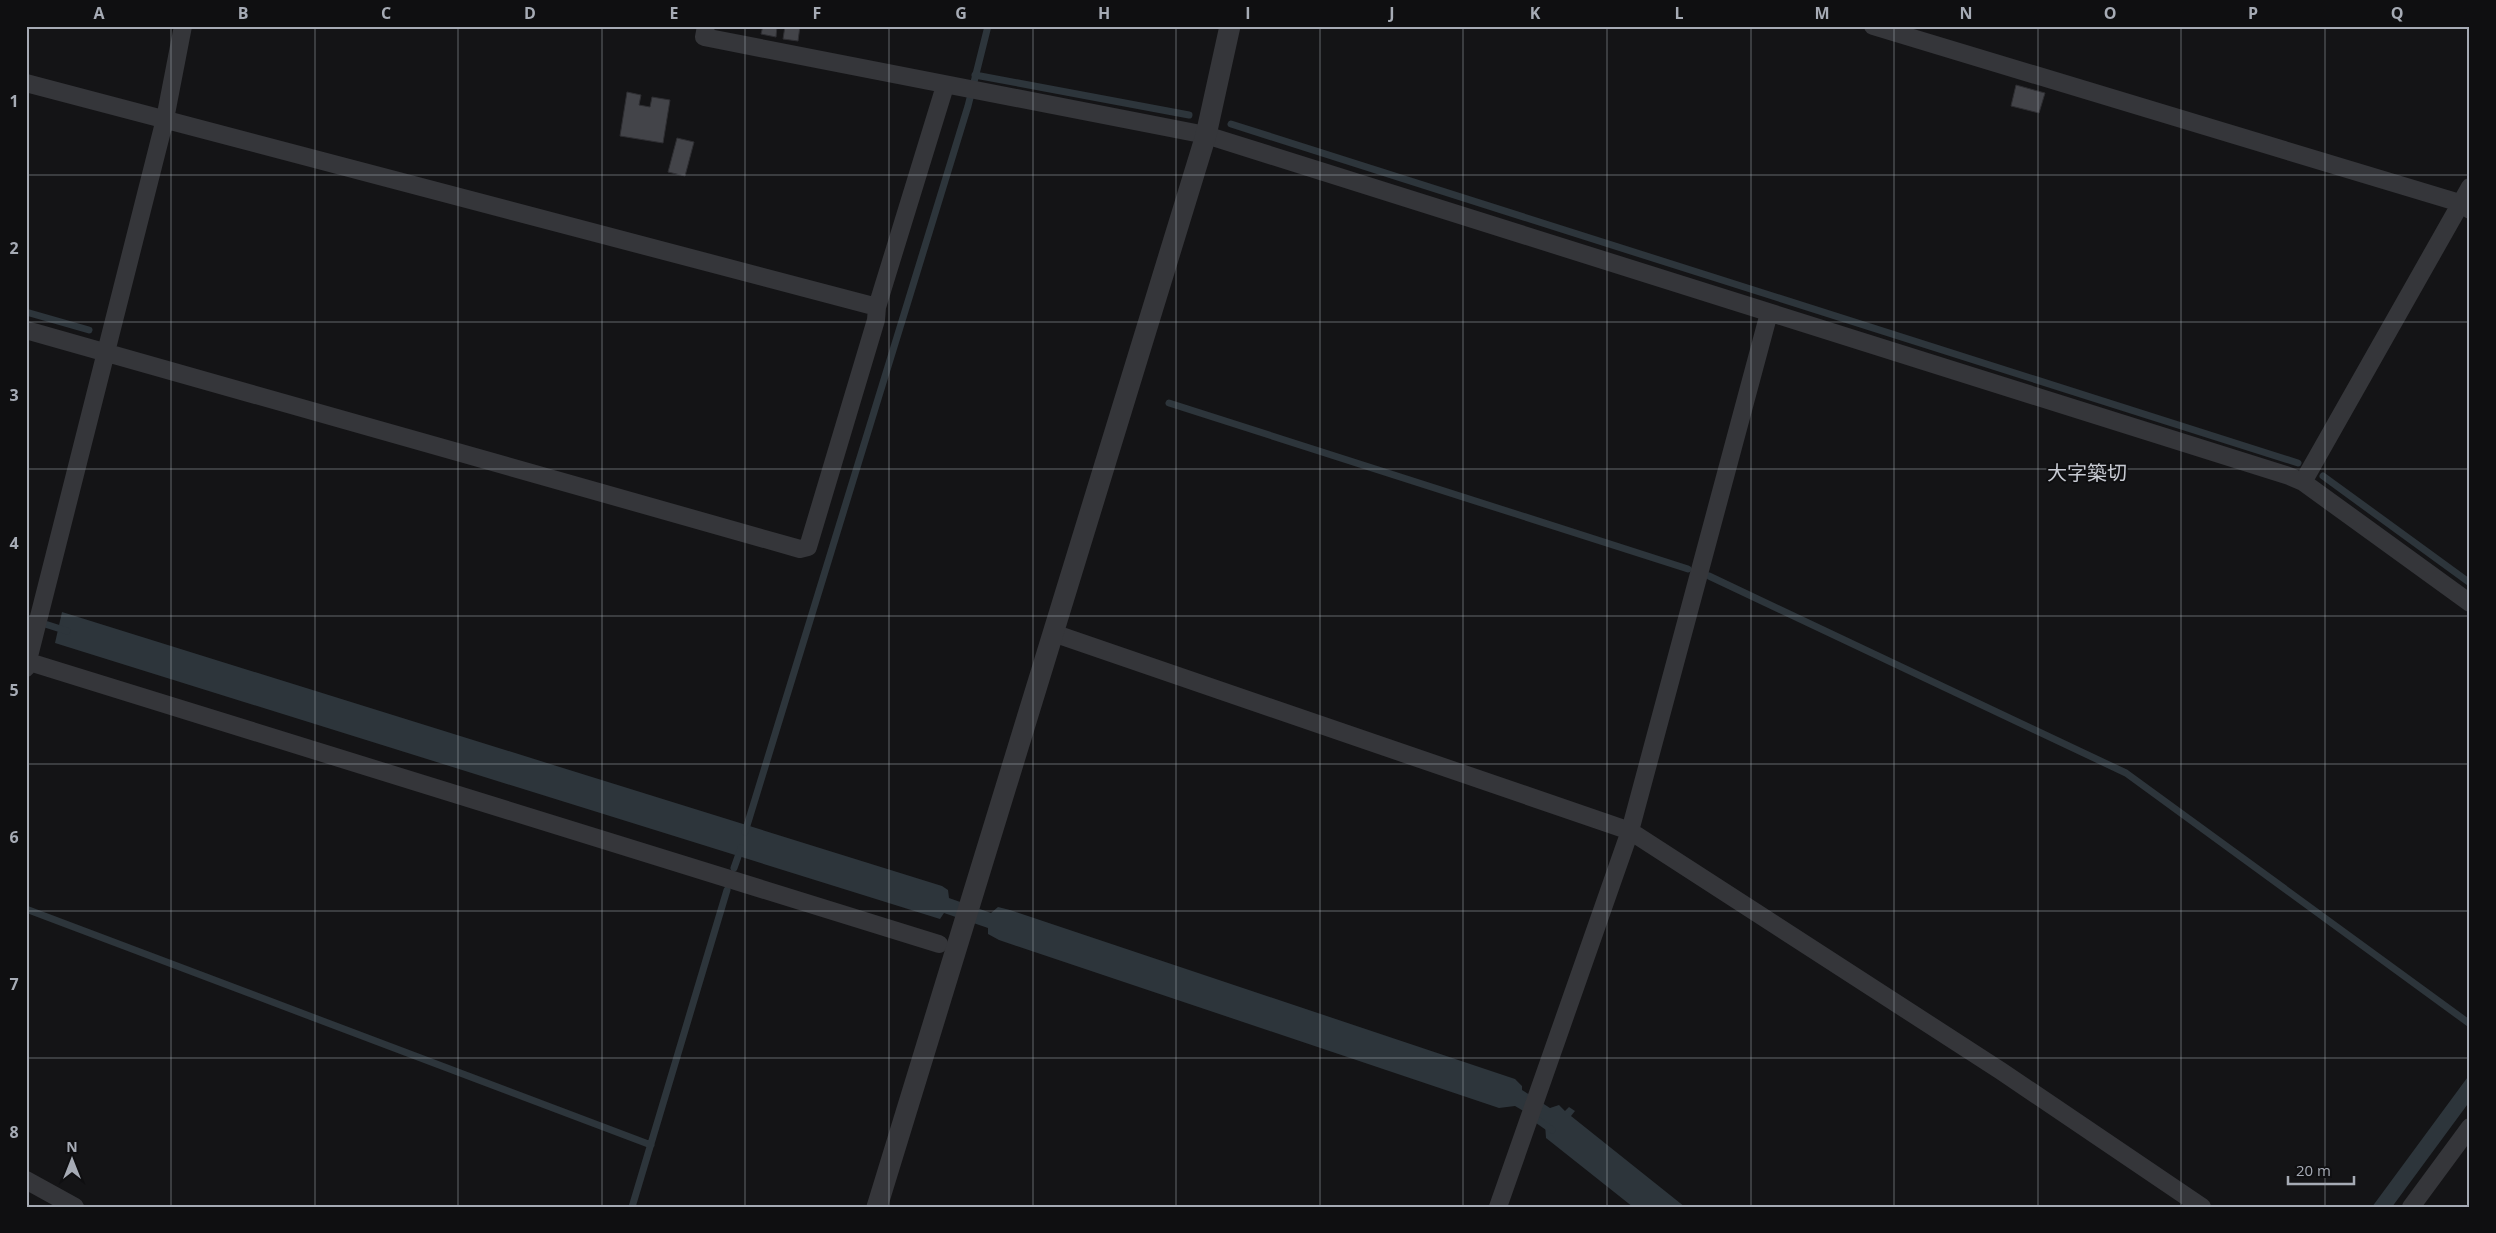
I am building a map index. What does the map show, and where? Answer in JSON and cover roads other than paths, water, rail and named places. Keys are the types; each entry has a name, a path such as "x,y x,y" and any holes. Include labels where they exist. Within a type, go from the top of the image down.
{"street":[{"path":"183,26 165,119 27,663 939,944"},
{"path":"706,26 704,37 945,86 1206,135 2303,482 2470,603"},
{"path":"877,1207 1206,135 1230,26"},
{"path":"1873,26 2465,207"},
{"path":"26,83 877,307"},
{"path":"26,330 800,549 808,546 876,320 877,307 945,86"},
{"path":"2303,482 2465,207 2470,187"},
{"path":"1498,1207 1630,831 1769,313"},
{"path":"1053,633 1630,831 2001,1071 2202,1207"},
{"path":"2411,1207 2470,1127"},
{"path":"26,1180 74,1207"}],"waterway":[{"path":"745,832 968,106 988,26"},
{"path":"975,75 1189,115"},
{"path":"1231,124 2298,463"},
{"path":"26,312 89,330"},
{"path":"1169,403 1688,569"},
{"path":"2323,476 2470,583"},
{"path":"1709,576 2126,773 2470,1024"},
{"path":"26,618 67,631"},
{"path":"734,868 741,848"},
{"path":"632,1207 727,890"},
{"path":"26,909 651,1145"},
{"path":"1532,1116 1552,1130"}],"district":[{"name":"大字築切","path":"2087,473"}]}
